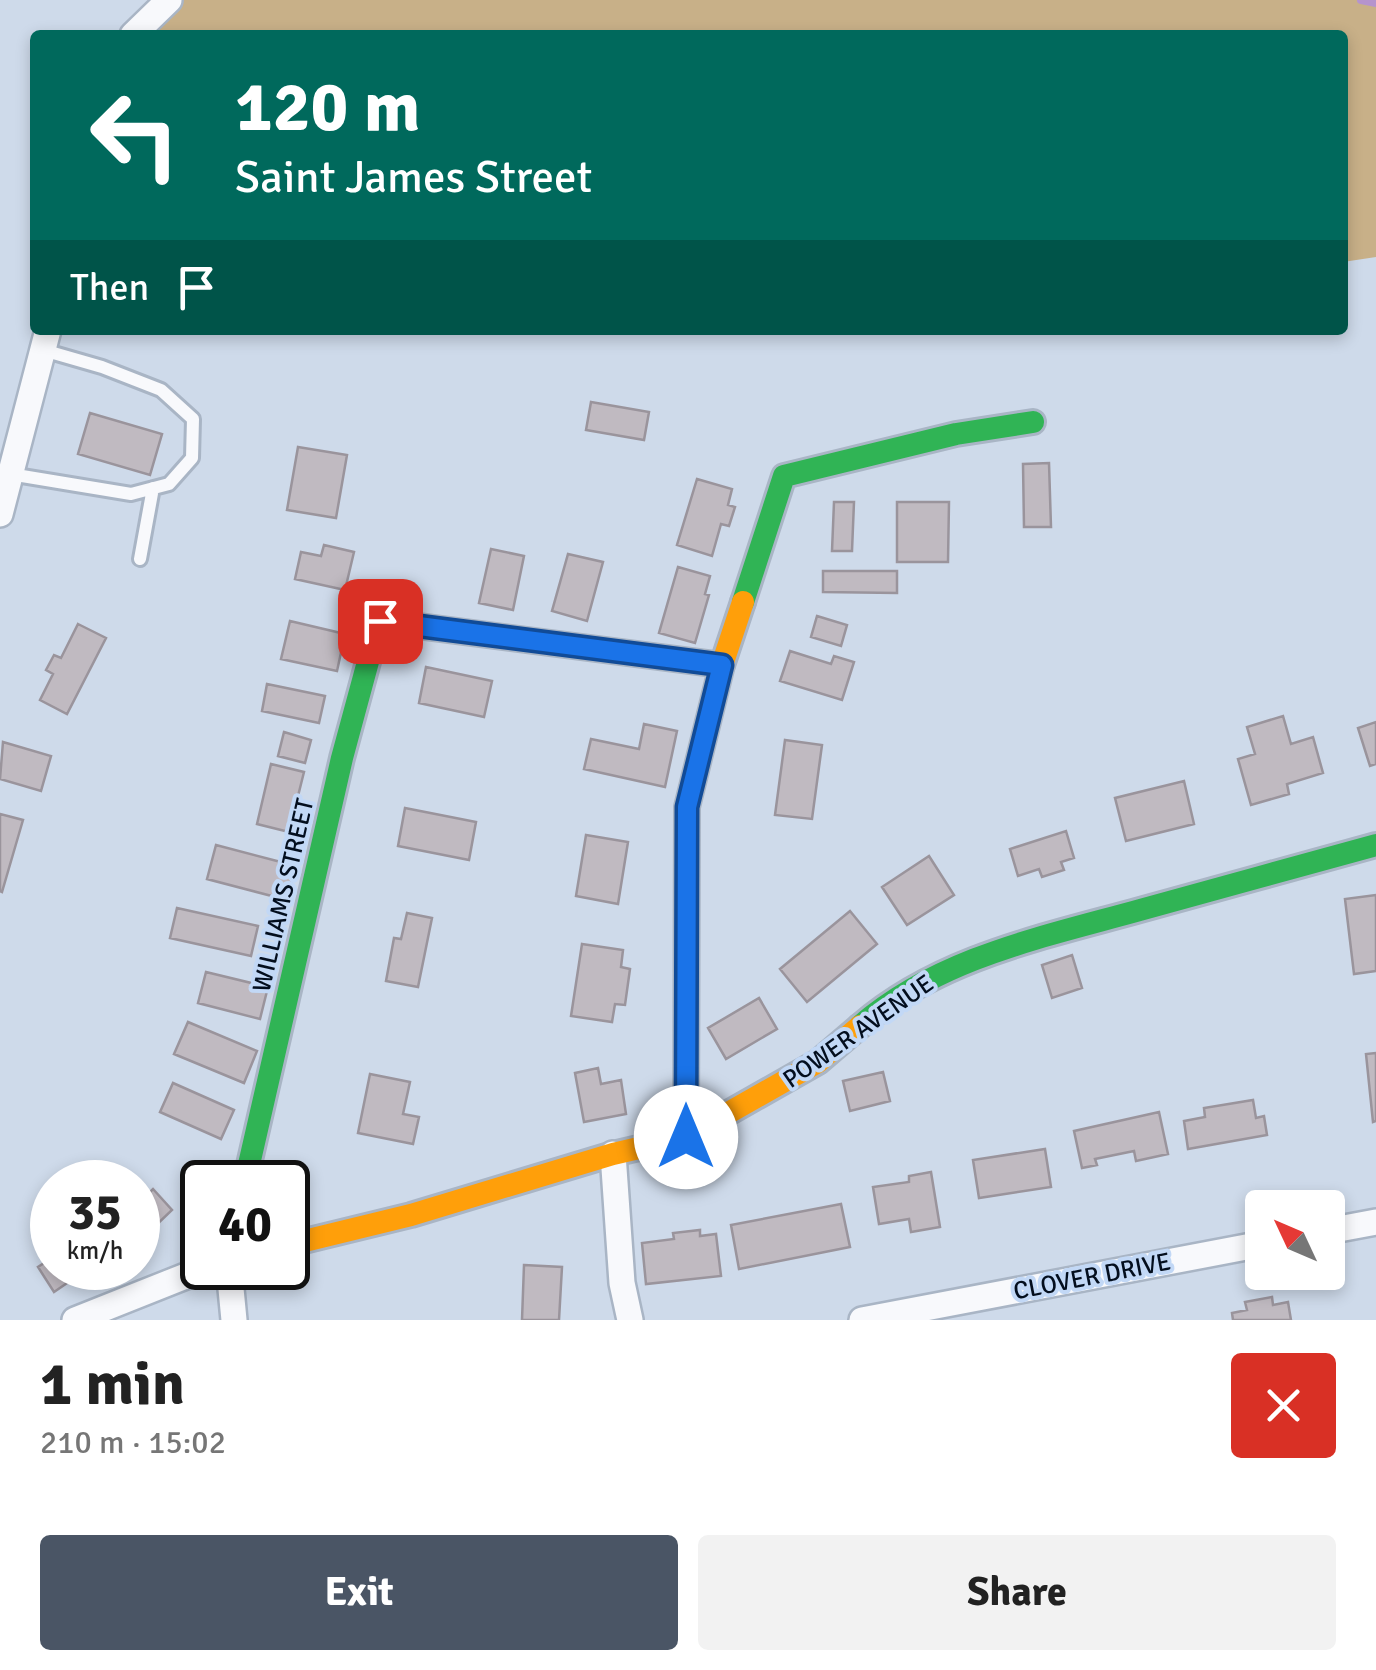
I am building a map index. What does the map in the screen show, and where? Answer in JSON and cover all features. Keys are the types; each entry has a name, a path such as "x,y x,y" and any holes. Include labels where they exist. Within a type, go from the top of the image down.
{"street":[{"path":"137,30 168,0"},
{"path":"0,514 46,340"},
{"path":"686,1137 687,807 722,665 784,476 956,434 1033,422"},
{"name":"WILLIAMS STREET","path":"250,1160 342,758 380,621 722,665"},
{"name":"POWER AVENUE","path":"310,1240 412,1216 614,1154 686,1137 818,1062 877,1011 942,972 1021,943 1376,845"},
{"path":"614,1154 622,1283 630,1320"},
{"path":"1345,1228 1376,1222"},
{"name":"CLOVER DRIVE","path":"862,1320 1245,1247"},
{"path":"75,1320 180,1278"},
{"path":"231,1290 234,1320"}],"lane":[{"path":"10,474 131,494 169,484 192,458 194,420 161,390 46,340"},
{"path":"140,559 153,488"}],"shaded area":[{"path":"182,0 1376,0 1376,257 1348,261 1348,30 153,30"}],"building":[{"path":"591,402 649,412 644,440 586,430"},
{"path":"90,413 162,434 150,475 78,454"},
{"path":"298,447 347,455 336,518 287,510"},
{"path":"1049,463 1051,527 1024,527 1023,464"},
{"path":"697,479 732,489 728,505 735,507 729,526 721,524 712,556 677,545"},
{"path":"834,502 854,502 852,551 832,551"},
{"path":"897,502 949,502 948,562 897,562"},
{"path":"324,545 354,552 345,590 295,579 301,552 321,556"},
{"path":"491,549 524,556 513,610 479,603"},
{"path":"568,554 603,562 587,621 552,611"},
{"path":"678,567 710,576 705,594 709,595 695,643 659,633"},
{"path":"823,571 897,571 897,593 823,592"},
{"path":"817,616 847,625 841,646 811,637"},
{"path":"290,621 345,634 337,671 281,659"},
{"path":"78,624 106,638 67,714 40,700 53,674 46,670 54,655 61,658"},
{"path":"790,651 831,664 834,656 854,662 842,700 780,681"},
{"path":"426,667 492,681 484,717 419,703"},
{"path":"267,684 325,696 319,723 262,711"},
{"path":"1283,716 1291,744 1313,737 1323,773 1287,784 1289,794 1251,805 1238,759 1255,754 1247,727"},
{"path":"1376,722 1376,764 1370,766 1358,728"},
{"path":"644,724 677,731 665,787 584,769 591,739 639,749"},
{"path":"284,732 311,740 305,763 278,756"},
{"path":"785,740 822,745 812,819 775,815"},
{"path":"3,742 51,756 41,791 0,779"},
{"path":"271,764 304,772 289,832 257,824"},
{"path":"1184,781 1194,824 1126,841 1115,798"},
{"path":"405,808 476,822 469,860 398,846"},
{"path":"0,814 23,820 2,892 0,891"},
{"path":"1066,831 1074,858 1061,862 1064,870 1042,877 1039,869 1018,876 1010,849"},
{"path":"586,835 628,842 618,904 576,896"},
{"path":"216,845 296,866 287,900 207,879"},
{"path":"929,856 954,895 907,925 882,887"},
{"path":"1376,895 1376,971 1354,974 1345,899"},
{"path":"177,908 258,926 251,956 170,938"},
{"path":"850,911 877,944 807,1002 780,969"},
{"path":"407,913 432,918 418,987 386,981 394,938 401,939"},
{"path":"582,944 623,950 621,967 630,969 625,1005 615,1004 612,1022 571,1016"},
{"path":"1072,955 1082,988 1052,998 1042,965"},
{"path":"206,972 268,987 260,1019 198,1003"},
{"path":"759,998 777,1029 726,1059 708,1028"},
{"path":"188,1022 257,1051 244,1083 174,1054"},
{"path":"1376,1053 1376,1121 1373,1122 1366,1054"},
{"path":"598,1068 601,1084 621,1080 626,1114 584,1122 575,1073"},
{"path":"883,1072 890,1101 850,1111 843,1081"},
{"path":"370,1074 410,1082 403,1114 419,1117 413,1144 358,1133"},
{"path":"173,1083 234,1110 221,1139 160,1112"},
{"path":"1253,1100 1256,1118 1264,1116 1267,1135 1188,1149 1184,1121 1205,1117 1204,1108"},
{"path":"1159,1112 1168,1154 1136,1161 1134,1151 1095,1159 1097,1165 1082,1168 1074,1131"},
{"path":"1045,1149 1051,1187 979,1198 973,1160"},
{"path":"931,1172 940,1227 911,1232 909,1219 879,1224 873,1187 909,1182 909,1176"},
{"path":"160,1197 172,1210 160,1222"},
{"path":"841,1204 850,1247 739,1269 731,1225"},
{"path":"700,1230 700,1236 716,1234 721,1276 646,1284 642,1243 674,1239 673,1233"},
{"path":"524,1265 562,1267 559,1320 522,1320"},
{"path":"1272,1297 1273,1305 1288,1302 1291,1320 1233,1320 1232,1313 1247,1310 1245,1302"}],"waterway":[{"path":"1361,0 1376,3"}],"traffic: fast":[{"path":"743,602 784,476 956,434 1033,422"},
{"path":"250,1160 342,758 379,621 722,665"},
{"path":"860,1026 923,983 993,953 1376,845"}],"traffic: slow":[{"path":"686,1137 687,807 722,665 743,602"},
{"path":"310,1240 686,1137 818,1062 860,1026"}],"route":[{"path":"380,621 722,665 687,807 686,1137"}]}
